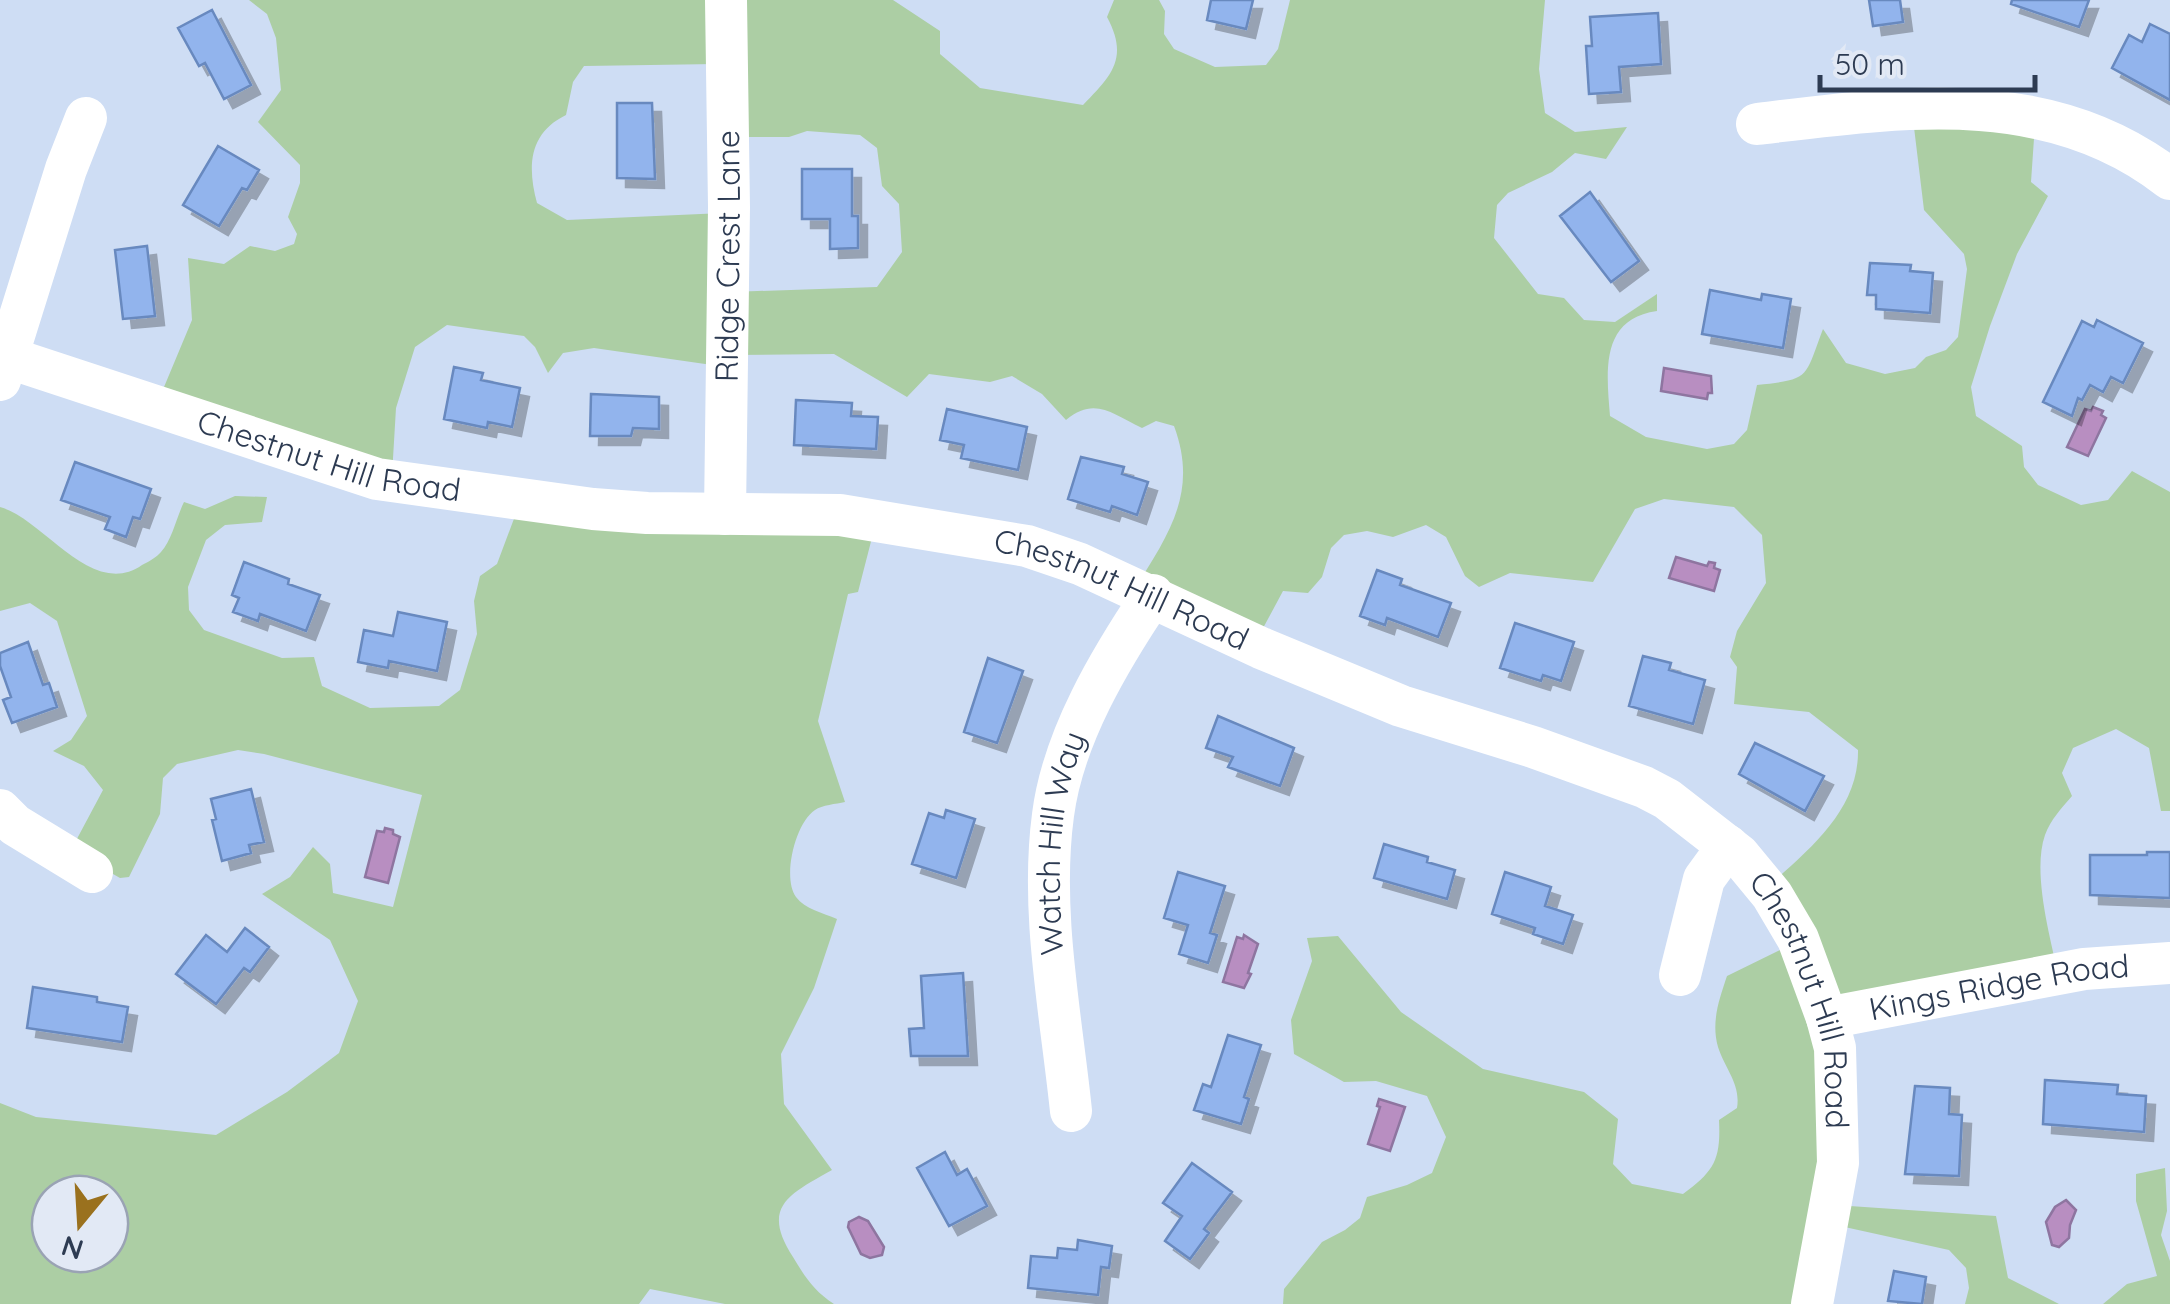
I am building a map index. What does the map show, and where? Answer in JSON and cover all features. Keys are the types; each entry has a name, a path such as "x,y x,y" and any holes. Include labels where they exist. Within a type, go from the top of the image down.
{"street":[{"name":"Ridge Crest Lane","path":"725,514 729,207 726,0"},
{"path":"1757,124 1894,108 2031,116 2079,127 2122,146 2170,179"},
{"path":"2,364 86,118"},
{"name":"Chestnut Hill Road","path":"2,364 376,480 593,509 840,514 1003,541 1080,564 1154,595 1261,648 1401,706 1533,747 1644,788 1702,823 1772,894 1819,990 1835,1048 1838,1162 1812,1304"},
{"name":"Watch Hill Way","path":"1071,1111 1049,898 1052,817 1080,724 1154,595"},
{"path":"0,810 15,824 92,872"},
{"path":"1680,975 1704,880 1728,846"},
{"name":"Kings Ridge Road","path":"1827,1018 2047,975 2170,963"}],"green space":[{"path":"249,0 893,0 940,31 940,54 980,88 1083,105 1109,75 1117,55 1107,17 1114,0 1159,0 1165,11 1164,34 1174,49 1215,67 1266,65 1278,49 1290,0 1545,0 1539,69 1545,113 1575,132 1627,127 1606,159 1575,153 1552,172 1508,193 1497,205 1494,238 1538,294 1564,298 1584,320 1615,322 1657,294 1657,311 1625,324 1616,335 1608,364 1610,416 1646,437 1707,449 1734,444 1747,430 1757,385 1787,381 1803,373 1823,329 1846,363 1885,374 1915,368 1926,357 1946,350 1958,337 1967,269 1964,254 1924,210 1913,119 2035,124 2031,182 2048,196 2017,254 1990,326 1971,387 1976,416 2022,446 2024,467 2038,485 2081,505 2108,500 2132,471 2170,492 2170,811 2161,811 2149,748 2116,729 2073,748 2062,773 2072,796 2050,824 2041,850 2044,904 2058,974 1830,1023 1835,1205 1996,1216 2008,1278 2059,1304 1965,1304 1969,1288 1966,1268 1949,1250 1831,1224 1813,1304 1283,1304 1284,1289 1322,1242 1360,1218 1367,1197 1432,1173 1446,1137 1427,1096 1376,1081 1344,1082 1294,1054 1291,1020 1312,961 1307,938 1338,936 1401,1012 1483,1069 1584,1092 1618,1119 1613,1164 1632,1184 1683,1194 1709,1171 1719,1145 1719,1120 1737,1108 1738,1099 1715,1029 1727,976 1792,944 1764,890 1840,812 1850,793 1858,750 1809,712 1734,704 1737,667 1730,657 1737,631 1766,583 1762,535 1734,507 1664,499 1635,509 1593,582 1510,573 1479,587 1465,576 1446,537 1426,525 1393,537 1367,531 1344,535 1331,548 1322,577 1308,593 1283,591 1255,643 1134,590 1168,532 1181,493 1181,450 1174,426 1156,421 1142,428 1095,408 1066,420 1042,394 1012,376 990,382 929,374 907,397 834,354 730,355 719,366 594,348 563,353 548,373 535,347 524,336 447,325 415,347 396,408 392,475 159,399 192,320 188,258 224,264 250,246 275,251 294,244 297,234 288,217 300,183 300,165 258,122 281,90 276,38 267,14","holes":["716,64 728,137 789,137 807,131 860,135 877,148 882,186 899,204 902,252 877,287 731,292 723,213 567,220 537,203 532,176 534,152 544,131 566,115 573,82 584,66"]},
{"path":"235,496 267,497 262,522 225,525 206,540 188,587 189,610 204,630 282,658 314,657 322,686 370,708 439,706 460,690 477,634 474,601 480,576 497,564 518,508 875,526 858,592 848,594 818,721 845,802 821,807 808,817 793,851 790,877 800,901 837,919 814,988 781,1054 784,1104 832,1170 784,1203 779,1225 783,1240 806,1277 834,1304 725,1304 650,1289 639,1304 0,1304 0,1103 36,1117 216,1135 287,1092 339,1053 358,1001 330,940 262,894 290,877 313,847 330,864 333,893 393,907 422,795 238,750 177,764 163,778 160,814 129,877 120,878 71,850 103,790 84,766 53,751 71,740 87,716 57,621 30,603 0,611 0,507 17,514 87,565 123,573 161,552 184,502 205,509"},
{"path":"2165,1168 2167,1211 2161,1235 2170,1261 2170,1304 2103,1304 2127,1284 2157,1276 2136,1201 2136,1174"}],"shaded area":[{"path":"1664,368 1711,376 1712,393 1708,393 1707,399 1661,391"},
{"path":"2093,407 2103,411 2101,415 2106,418 2088,456 2067,447 2085,409 2091,411"},
{"path":"1676,557 1707,566 1709,562 1715,563 1714,568 1720,570 1714,591 1669,578"},
{"path":"385,828 400,837 388,883 365,877 377,831 384,832"},
{"path":"1244,935 1258,944 1244,988 1223,982 1237,937 1243,939"},
{"path":"1379,1099 1405,1107 1390,1151 1368,1144"},
{"path":"2066,1200 2076,1210 2069,1238 2059,1247 2052,1245 2046,1222 2055,1207"},
{"path":"859,1217 868,1221 884,1247 882,1255 870,1258 861,1254 848,1227 849,1222"}],"building":[{"path":"1211,0 1253,0 1246,29 1207,20"},
{"path":"1869,0 1900,0 1903,22 1873,26"},
{"path":"2012,0 2089,0 2079,27 2011,4"},
{"path":"212,10 251,85 224,99 205,63 199,66 178,28"},
{"path":"1658,13 1661,64 1619,67 1621,92 1589,94 1586,46 1592,46 1590,17"},
{"path":"2150,24 2170,34 2170,100 2112,68 2129,35 2142,42"},
{"path":"617,103 652,103 655,179 617,178"},
{"path":"218,146 259,170 247,190 242,188 219,226 183,205"},
{"path":"802,169 852,169 852,216 858,216 858,248 830,249 830,219 802,219"},
{"path":"1590,192 1639,261 1611,282 1560,216"},
{"path":"147,246 155,316 123,319 115,250"},
{"path":"1870,263 1911,265 1910,271 1933,273 1930,313 1876,309 1876,295 1867,295"},
{"path":"1710,290 1761,300 1762,294 1791,299 1783,348 1702,334"},
{"path":"2097,320 2143,343 2123,383 2111,377 2103,392 2090,385 2082,400 2078,398 2072,416 2043,402 2082,321 2094,327"},
{"path":"454,367 483,373 481,380 520,388 512,427 488,422 487,428 444,419"},
{"path":"591,394 659,397 659,429 633,428 631,436 590,436"},
{"path":"796,400 852,403 851,416 878,417 876,449 794,445"},
{"path":"947,409 1027,427 1018,470 961,458 964,445 940,440"},
{"path":"1081,457 1124,467 1122,474 1148,482 1137,515 1112,506 1110,512 1068,499"},
{"path":"75,462 151,489 140,519 133,517 126,537 105,529 110,517 61,500"},
{"path":"244,562 320,595 306,631 260,614 258,621 233,612 239,598 232,595"},
{"path":"1377,570 1402,579 1400,585 1451,603 1438,637 1387,618 1385,625 1360,616"},
{"path":"398,612 447,622 437,671 389,661 388,668 358,662 364,630 393,636"},
{"path":"1515,623 1574,642 1561,681 1543,675 1541,681 1500,668"},
{"path":"28,642 43,685 49,683 57,707 12,723 3,700 11,697 0,666 0,653"},
{"path":"1643,656 1671,663 1669,670 1705,680 1693,724 1629,706"},
{"path":"988,658 1023,671 997,743 964,732"},
{"path":"1218,716 1294,748 1280,786 1228,767 1233,757 1206,748"},
{"path":"1755,743 1824,776 1805,811 1739,774"},
{"path":"251,789 264,842 249,845 251,853 222,861 211,799"},
{"path":"946,810 975,819 956,878 912,864 929,813 944,818"},
{"path":"1384,844 1455,870 1447,899 1374,878"},
{"path":"2170,852 2170,898 2090,895 2090,855"},
{"path":"1178,872 1225,886 1210,933 1217,935 1208,963 1179,954 1188,925 1164,918"},
{"path":"1505,872 1551,887 1545,906 1573,915 1563,944 1533,934 1535,928 1492,914"},
{"path":"245,928 269,947 250,972 244,968 216,1004 176,974 206,935 227,952"},
{"path":"963,973 968,1056 911,1056 909,1029 924,1028 921,976"},
{"path":"33,987 97,997 97,1002 128,1007 122,1042 27,1028"},
{"path":"1228,1035 1261,1045 1244,1097 1249,1099 1241,1124 1194,1110 1203,1084 1211,1087"},
{"path":"2045,1080 2118,1085 2117,1094 2146,1096 2144,1132 2043,1124"},
{"path":"1915,1086 1950,1088 1949,1114 1962,1115 1959,1176 1905,1174"},
{"path":"945,1152 957,1175 967,1169 987,1206 949,1226 917,1168"},
{"path":"1192,1163 1232,1192 1204,1229 1209,1233 1190,1259 1165,1241 1182,1216 1163,1203"},
{"path":"1078,1240 1112,1246 1109,1268 1101,1267 1098,1295 1028,1288 1031,1256 1057,1258 1058,1248 1077,1250"},
{"path":"1894,1271 1926,1277 1922,1304 1888,1301"}]}
